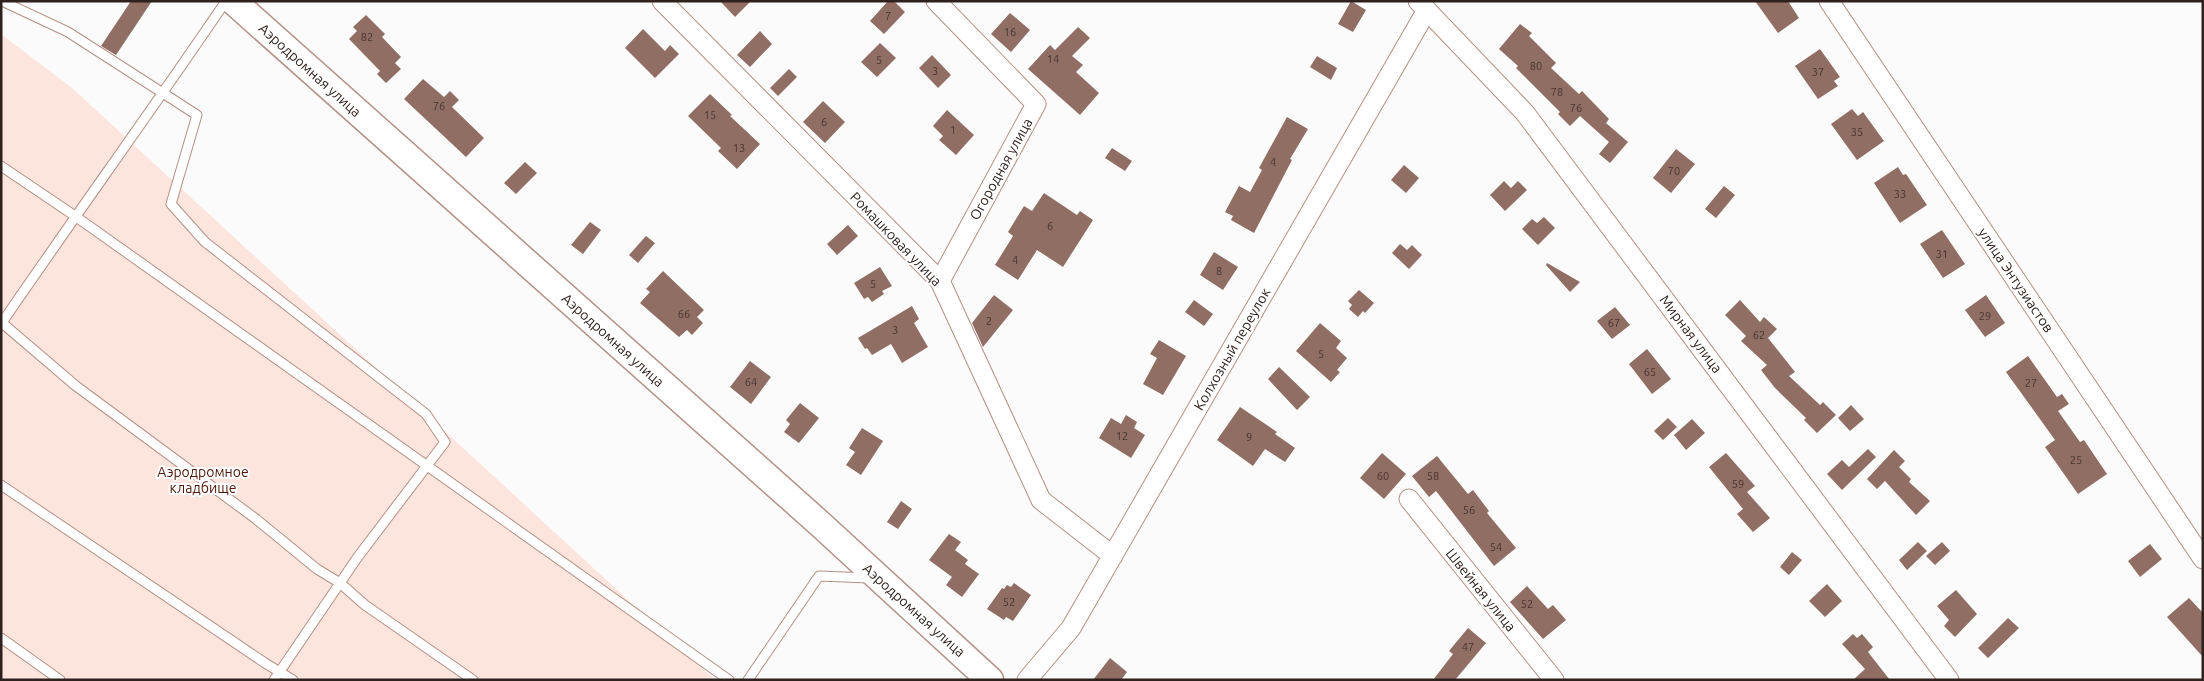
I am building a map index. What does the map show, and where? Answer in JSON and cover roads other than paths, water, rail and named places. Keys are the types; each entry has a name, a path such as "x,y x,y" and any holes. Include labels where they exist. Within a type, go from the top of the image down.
{"street":[{"name":"Аэродромная улица","path":"233,1 990,680"},
{"name":"Ромашковая улица","path":"662,1 940,281 1041,500 1113,556"},
{"name":"Огородная улица","path":"936,1 1036,104 940,281"},
{"name":"улица Энтузиастов","path":"1829,1 2203,559"},
{"name":"Колхозный переулок","path":"1027,680 1071,628 1423,6"},
{"name":"Мирная улица","path":"1423,6 1525,113 1949,680"},
{"name":"Швейная улица","path":"1408,499 1554,680"}],"lane":[{"path":"2,1 68,32 197,116 171,204 205,242 426,414 446,442 340,583 274,680"},
{"path":"226,1 2,323 76,386 256,518 317,569 340,583 365,605 472,680"},
{"path":"1,166 75,216 729,680"},
{"path":"1,485 293,680"},
{"path":"748,680 820,576 878,578"},
{"path":"1,638 60,680"}],"park label":[{"name":"Аэродромное кладбище","path":"203,480"}]}
